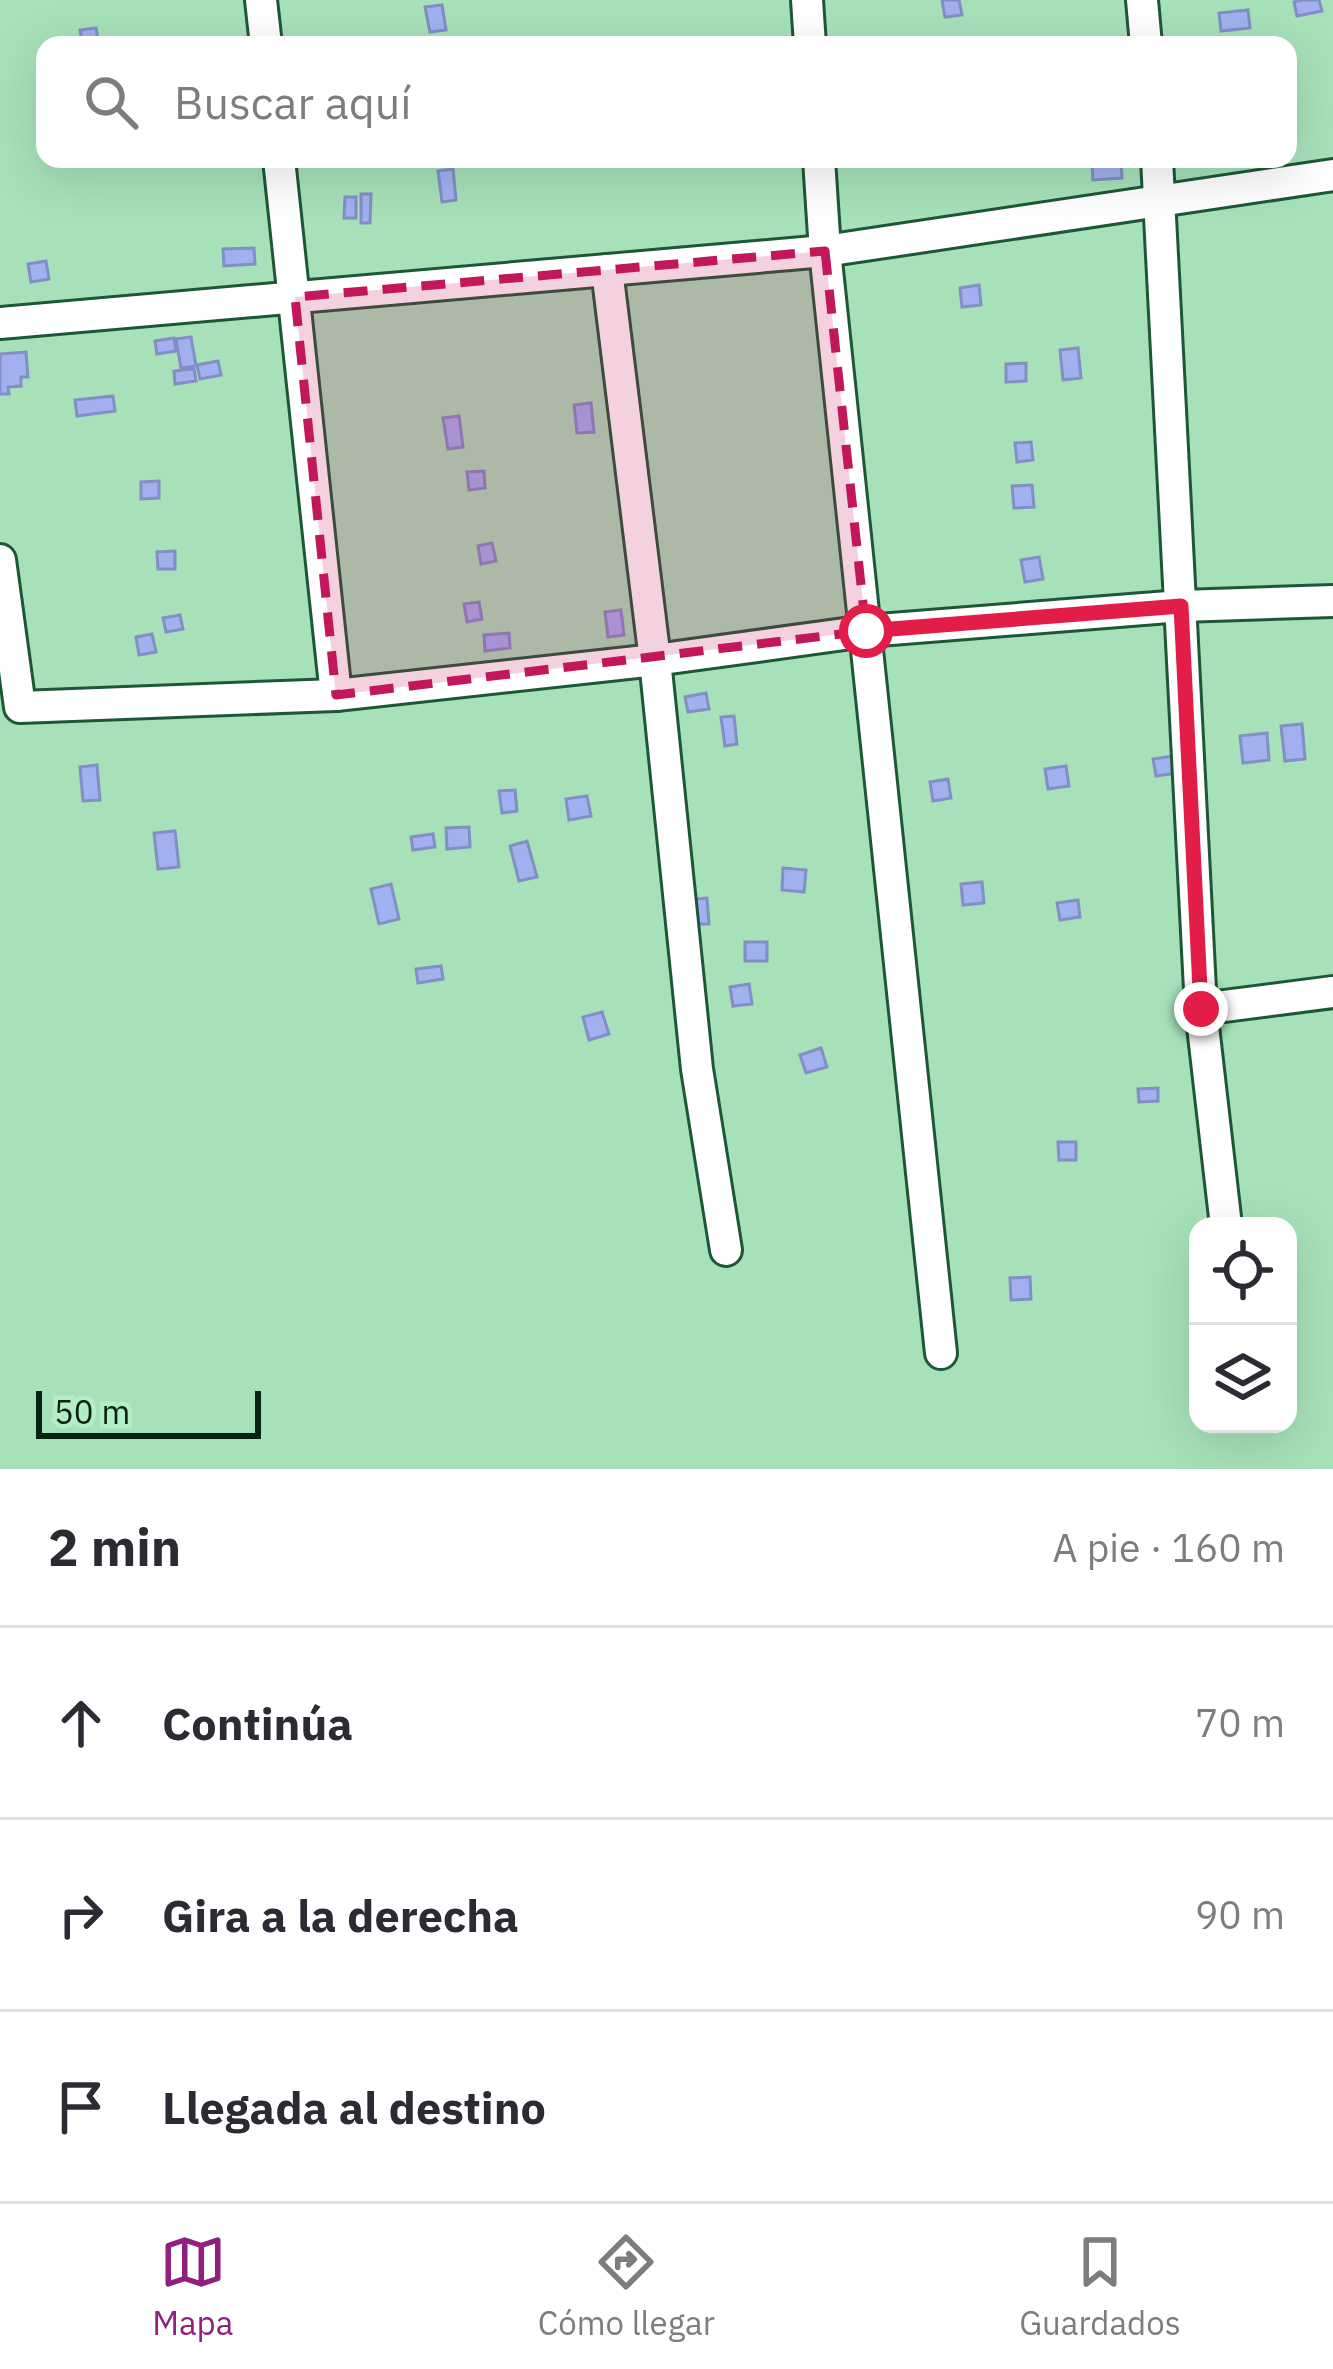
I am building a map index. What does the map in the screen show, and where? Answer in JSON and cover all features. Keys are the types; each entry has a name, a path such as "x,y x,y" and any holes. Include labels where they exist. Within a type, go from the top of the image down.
{"street":[{"path":"261,0 265,36"},
{"path":"807,0 810,36"},
{"path":"1142,0 1145,36"},
{"path":"280,168 337,695"},
{"path":"820,168 941,1353"},
{"path":"1158,168 1201,1009 1225,1217"},
{"path":"0,323 825,251 1333,175"},
{"path":"607,270 655,660 697,1070 727,1250"},
{"path":"0,560 20,707 337,695 866,631 1181,606 1333,601"},
{"path":"1201,1009 1333,992"}],"highlighted area":[{"path":"825,251 866,631 336,695 295,297"}],"building":[{"path":"942,0 959,0 962,15 945,17"},
{"path":"1319,0 1322,11 1297,16 1294,2"},
{"path":"442,5 446,30 430,32 425,7"},
{"path":"1248,10 1250,28 1221,31 1219,13"},
{"path":"96,28 97,36 81,36 80,30"},
{"path":"1092,168 1121,168 1122,178 1093,180"},
{"path":"453,169 456,200 442,202 438,171"},
{"path":"361,194 371,194 370,223 361,223"},
{"path":"345,197 356,197 356,218 344,218"},
{"path":"254,248 255,264 224,266 223,249"},
{"path":"46,261 49,279 31,282 28,264"},
{"path":"979,285 981,305 962,307 960,288"},
{"path":"191,337 196,366 181,368 176,339"},
{"path":"174,338 176,351 157,354 155,341"},
{"path":"1078,348 1081,378 1063,380 1060,350"},
{"path":"26,352 28,377 21,377 21,386 8,387 9,394 0,394 0,354"},
{"path":"218,361 221,375 200,379 197,365"},
{"path":"1026,363 1026,381 1006,382 1006,364"},
{"path":"194,369 196,381 175,384 174,371"},
{"path":"113,396 115,411 77,416 75,400"},
{"path":"591,403 594,432 577,433 574,405"},
{"path":"459,416 463,447 448,449 443,418"},
{"path":"1031,442 1033,460 1017,462 1015,443"},
{"path":"484,471 485,488 469,490 467,472"},
{"path":"159,481 159,498 141,499 141,482"},
{"path":"1032,485 1034,507 1014,508 1012,486"},
{"path":"492,543 496,561 481,564 478,546"},
{"path":"175,551 175,569 158,569 157,552"},
{"path":"1039,557 1043,579 1025,582 1021,560"},
{"path":"479,602 482,619 467,622 464,604"},
{"path":"621,610 624,635 608,637 605,612"},
{"path":"180,615 183,629 166,632 163,618"},
{"path":"509,633 510,648 485,651 484,635"},
{"path":"152,634 156,652 139,655 136,637"},
{"path":"706,693 709,709 688,712 685,697"},
{"path":"734,716 737,744 725,746 721,717"},
{"path":"1302,724 1305,759 1285,761 1281,726"},
{"path":"1267,733 1269,760 1243,763 1240,736"},
{"path":"1174,756 1177,773 1156,776 1153,759"},
{"path":"97,765 100,800 83,801 80,767"},
{"path":"1066,766 1069,786 1048,789 1045,769"},
{"path":"948,779 951,798 933,801 930,782"},
{"path":"515,790 517,811 502,813 499,791"},
{"path":"587,796 591,816 569,820 566,799"},
{"path":"469,827 470,847 447,849 446,828"},
{"path":"175,831 179,867 158,869 154,833"},
{"path":"433,834 435,847 413,850 411,837"},
{"path":"527,841 537,877 519,881 510,846"},
{"path":"783,868 806,870 804,892 782,890"},
{"path":"982,882 984,903 963,905 961,884"},
{"path":"391,884 399,919 379,924 371,889"},
{"path":"707,898 709,924 697,924 695,899"},
{"path":"1078,900 1080,917 1060,920 1057,903"},
{"path":"745,942 767,942 767,961 745,961"},
{"path":"441,966 443,979 418,983 416,969"},
{"path":"749,984 752,1004 733,1006 730,987"},
{"path":"602,1012 609,1034 589,1040 583,1017"},
{"path":"821,1048 827,1067 806,1073 800,1055"},
{"path":"1158,1088 1158,1101 1139,1102 1138,1089"},
{"path":"1058,1142 1076,1142 1076,1160 1059,1160"},
{"path":"1030,1277 1031,1299 1011,1300 1010,1278"}],"route":[{"path":"866,631 1181,606 1201,1009"}]}
